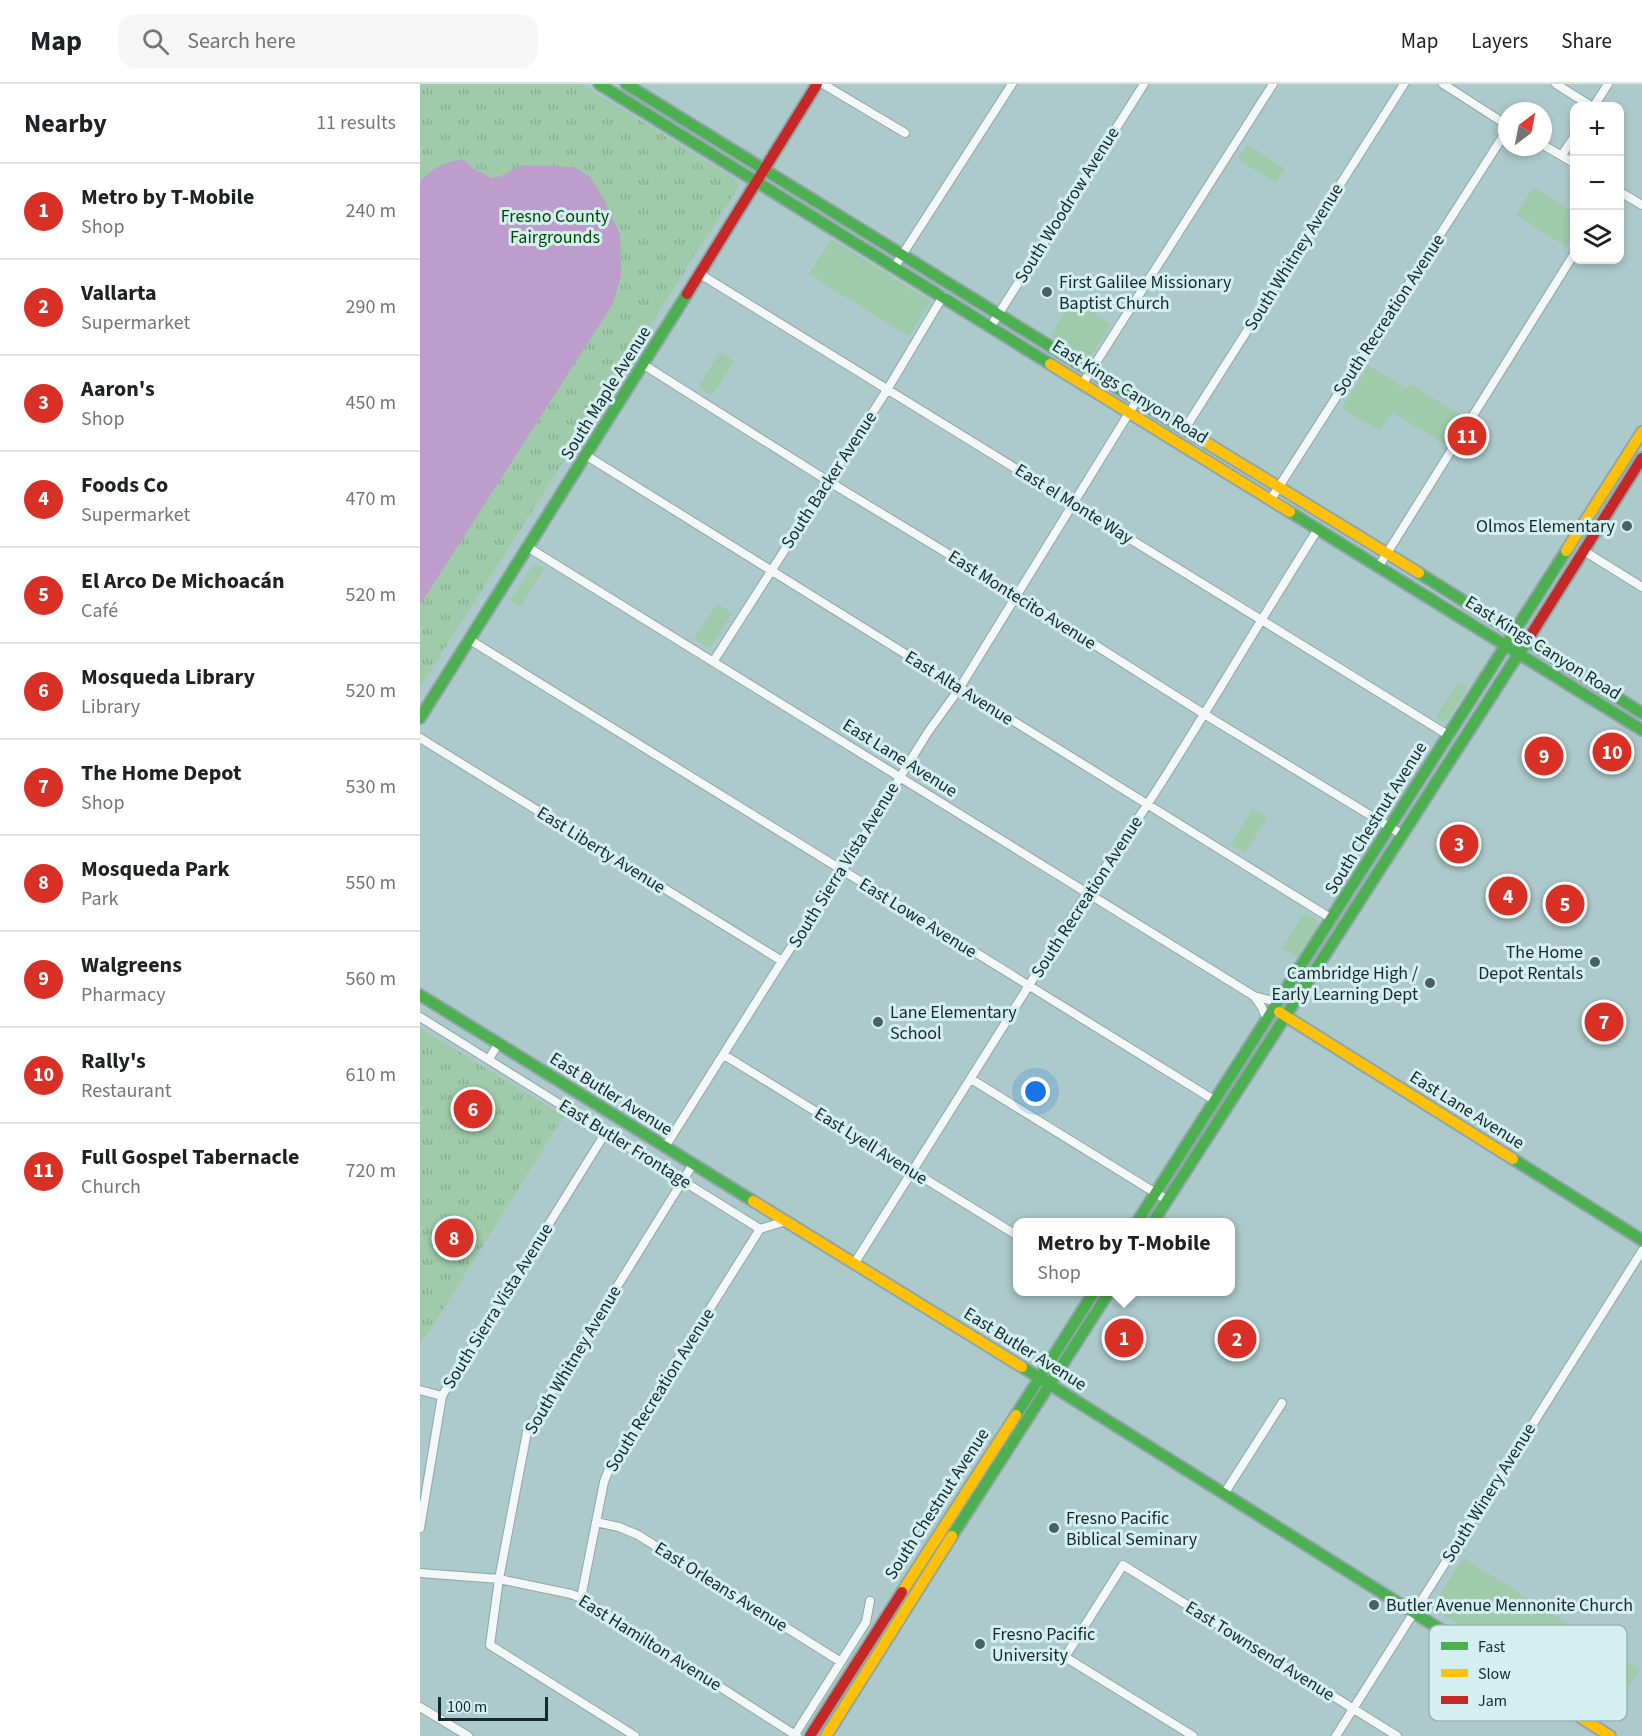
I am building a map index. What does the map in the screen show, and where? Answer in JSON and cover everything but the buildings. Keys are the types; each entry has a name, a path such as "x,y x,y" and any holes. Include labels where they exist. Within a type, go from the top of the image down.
{"main road":[{"name":"East Kings Canyon Road","path":"599,84 1642,730"},
{"path":"615,84 625,90 645,96"},
{"name":"East Kings Canyon Road","path":"626,84 1278,488 1527,639 1642,713"},
{"name":"South Maple Avenue","path":"420,718 644,365 763,169 818,84"},
{"name":"South Chestnut Avenue","path":"1140,1218 1642,432"},
{"path":"1630,451 1642,458"},
{"name":"South Chestnut Avenue","path":"1156,1218 1642,458"},
{"path":"1428,793 1427,782 1447,748 1448,735"},
{"name":"East Butler Avenue","path":"420,995 1051,1385 1434,1625"},
{"name":"East Lane Avenue","path":"1277,1004 1285,1016 1642,1240"},
{"path":"1210,1132 1208,1122 1234,1080 1231,1074"},
{"name":"South Chestnut Avenue","path":"810,1736 970,1482 1091,1296"},
{"name":"South Chestnut Avenue","path":"826,1736 1107,1296"},
{"name":"East Butler Avenue","path":"1586,1721 1610,1736"}],"street":[{"path":"823,84 905,133"},
{"path":"895,266 1012,84"},
{"name":"South Woodrow Avenue","path":"991,326 1144,84"},
{"path":"1083,383 1273,84"},
{"name":"South Whitney Avenue","path":"1184,430 1404,84"},
{"path":"1443,84 1498,118"},
{"path":"1556,84 1585,102"},
{"path":"1595,102 1608,84"},
{"path":"1562,155 1570,143"},
{"name":"South Recreation Avenue","path":"1271,499 1498,144"},
{"path":"1552,150 1570,160"},
{"path":"1624,194 1642,205"},
{"path":"1379,566 1570,262"},
{"name":"East el Monte Way","path":"700,274 1448,735"},
{"name":"South Backer Avenue","path":"712,662 887,390 943,296"},
{"name":"East Montecito Avenue","path":"644,365 1401,834"},
{"name":"South Sierra Vista Avenue","path":"665,1147 842,871 900,776 959,689 1137,400"},
{"name":"East Alta Avenue","path":"586,456 1332,920"},
{"name":"South Recreation Avenue","path":"854,1264 1087,893 1204,714 1318,528"},
{"name":"East Lane Avenue","path":"528,548 1254,996 1277,1004"},
{"path":"1584,550 1642,588"},
{"name":"East Lowe Avenue","path":"470,640 1214,1100"},
{"name":"East Liberty Avenue","path":"420,738 782,962"},
{"name":"East Lane Avenue","path":"1254,996 1267,1020"},
{"name":"East Butler Frontage","path":"420,1017 760,1229"},
{"path":"489,1059 498,1044"},
{"name":"East Lyell Avenue","path":"724,1055 1013,1234"},
{"path":"970,1079 1167,1200"},
{"name":"South Sierra Vista Avenue","path":"420,1528 424,1488 442,1396 606,1132"},
{"name":"South Whitney Avenue","path":"635,1736 490,1645 499,1579 527,1432 693,1164"},
{"path":"760,1229 786,1221"},
{"name":"South Recreation Avenue","path":"581,1598 609,1469 760,1229"},
{"name":"South Winery Avenue","path":"1336,1736 1642,1251"},
{"path":"420,1390 442,1396"},
{"path":"1224,1494 1282,1403"},
{"name":"East Orleans Avenue","path":"596,1522 619,1527 638,1535 841,1662"},
{"name":"East Townsend Avenue","path":"1193,1736 1065,1657 1123,1565 1397,1736"},
{"name":"East Hamilton Avenue","path":"420,1573 499,1579 581,1598 795,1735"},
{"path":"795,1735 866,1622 870,1601"},
{"path":"420,1707 468,1736"}],"green space":[{"name":"Fresno County Fairgrounds","path":"420,84 582,84 737,180 739,186 420,687"},
{"path":"1247,145 1285,169 1276,183 1238,159"},
{"path":"1533,187 1570,210 1570,242 1567,247 1516,215"},
{"path":"831,239 931,301 909,336 809,274"},
{"path":"1072,300 1111,324 1089,359 1051,335"},
{"path":"720,352 734,361 712,395 698,387"},
{"path":"1368,365 1406,389 1410,384 1461,416 1444,444 1392,412 1380,431 1342,408"},
{"path":"537,565 544,569 520,607 510,601 532,566"},
{"path":"717,604 732,613 710,648 694,639"},
{"path":"1458,682 1468,688 1447,720 1443,721 1436,717"},
{"path":"1253,809 1267,818 1245,853 1231,844"},
{"path":"1305,913 1318,921 1318,925 1298,958 1282,948"},
{"path":"420,1028 564,1116 423,1341 420,1339"},
{"path":"1463,1558 1570,1625 1459,1625 1434,1609 1433,1606"},
{"path":"1627,1661 1640,1669 1627,1689"}],"shaded area":[{"path":"456,160 466,161 472,168 492,178 502,176 522,165 574,167 590,177 603,198 620,235 621,276 612,305 420,605 420,181 435,168"}],"traffic: fast":[{"path":"599,84 1050,364"},
{"path":"626,84 1179,426"},
{"path":"420,718 687,294"},
{"path":"1290,512 1642,730"},
{"path":"1140,1218 1566,551"},
{"path":"1419,573 1642,713"},
{"path":"1156,1218 1532,633"},
{"path":"420,995 753,1201"},
{"path":"1513,1159 1642,1240"},
{"path":"1016,1415 1091,1296"},
{"path":"952,1536 1106,1296"},
{"path":"1022,1367 1433,1625"}],"traffic: slow":[{"path":"1050,364 1290,512"},
{"path":"1179,426 1419,573"},
{"path":"1566,551 1642,432"},
{"path":"1279,1012 1513,1159"},
{"path":"753,1201 1022,1367"},
{"path":"902,1592 1016,1415"},
{"path":"826,1736 952,1536"},
{"path":"1586,1721 1610,1736"}],"traffic: jam":[{"path":"687,294 817,84"},
{"path":"1532,633 1642,458"},
{"path":"810,1736 902,1592"}],"place":[{"name":"First Galilee Missionary Baptist Church","path":"1047,292"},
{"name":"Full Gospel Tabernacle","path":"1467,436"},
{"name":"Olmos Elementary","path":"1627,526"},
{"name":"Rally's","path":"1612,752"},
{"name":"Walgreens","path":"1544,756"},
{"name":"Aaron's","path":"1459,844"},
{"name":"Foods Co","path":"1508,896"},
{"name":"El Arco De Michoacán","path":"1565,904"},
{"name":"The Home Depot Rentals","path":"1595,962"},
{"name":"Cambridge High / Early Learning Dept","path":"1430,983"},
{"name":"Lane Elementary School","path":"878,1022"},
{"name":"The Home Depot","path":"1604,1022"},
{"name":"Mosqueda Library","path":"473,1109"},
{"name":"Mosqueda Park","path":"454,1238"},
{"name":"Metro by T-Mobile","path":"1124,1338"},
{"name":"Vallarta","path":"1237,1339"},
{"name":"Fresno Pacific Biblical Seminary","path":"1054,1528"},
{"name":"Butler Avenue Mennonite Church","path":"1374,1605"},
{"name":"Fresno Pacific University","path":"980,1644"}]}
